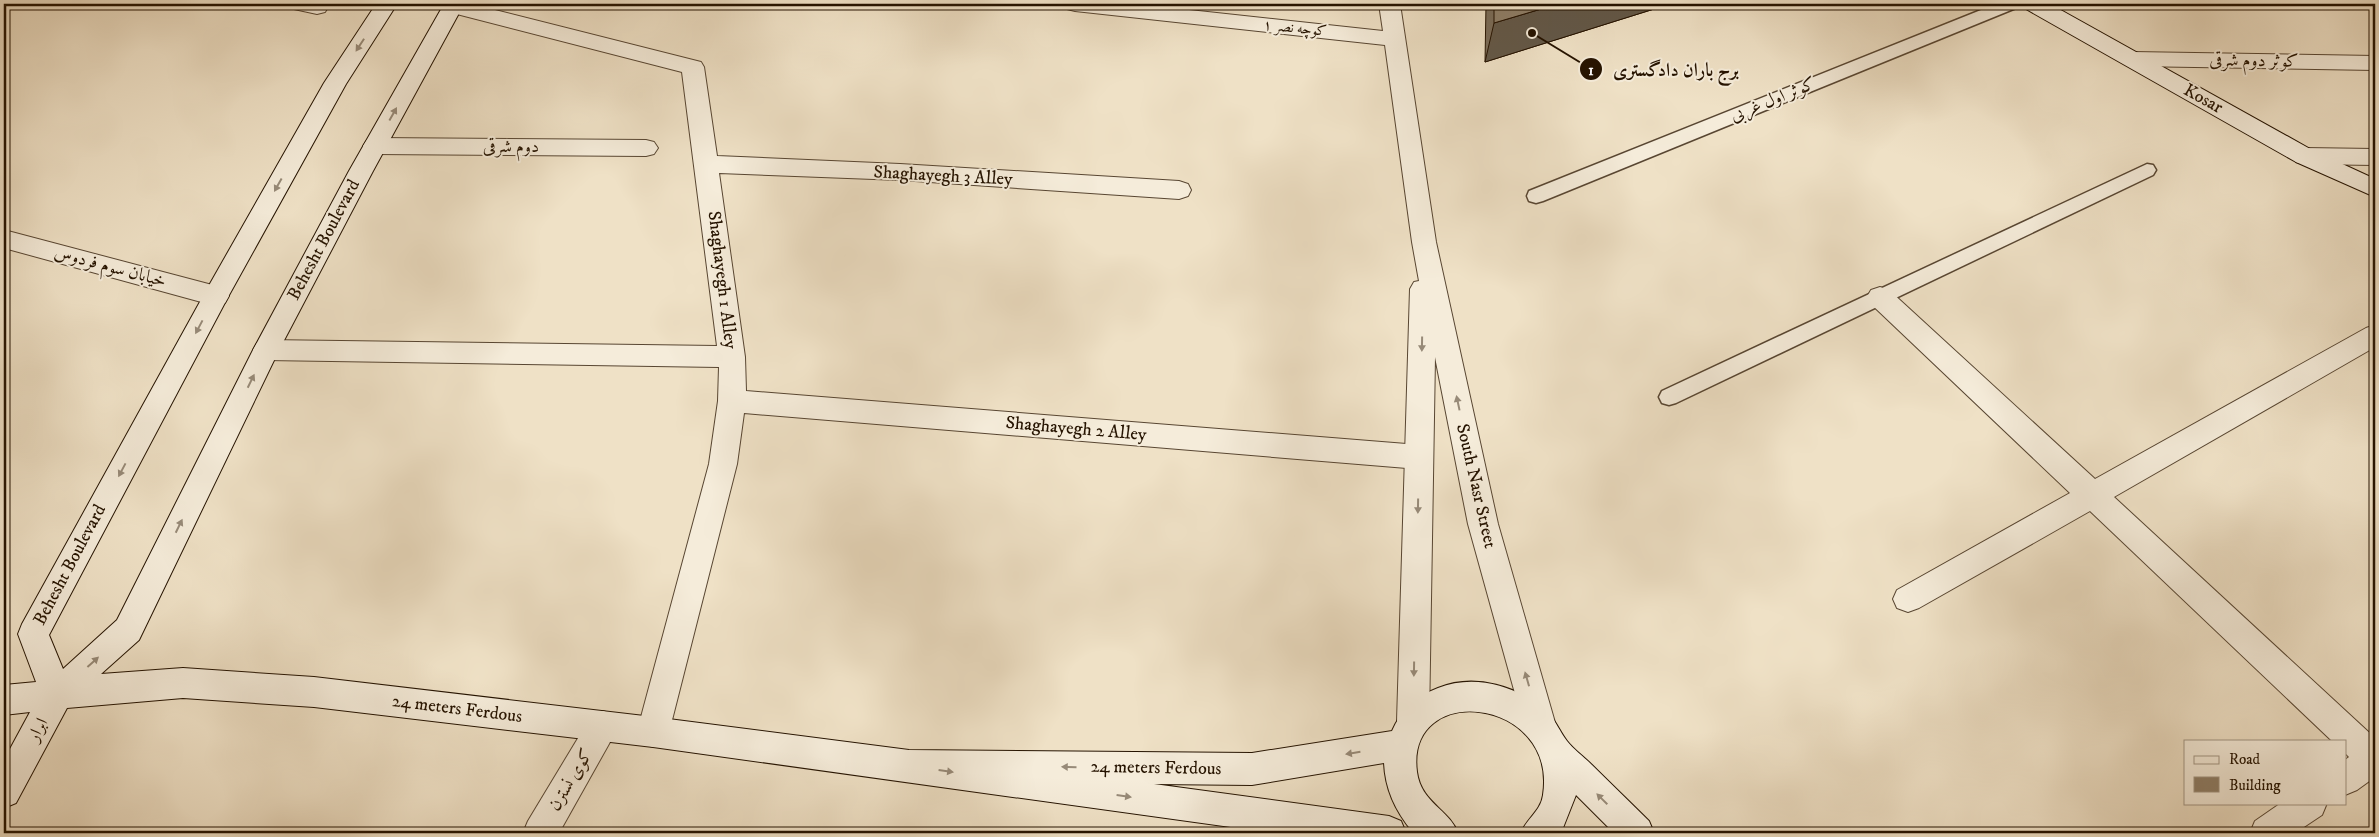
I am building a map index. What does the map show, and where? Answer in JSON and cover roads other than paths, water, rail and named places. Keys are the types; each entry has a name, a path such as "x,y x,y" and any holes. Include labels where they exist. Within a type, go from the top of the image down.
{"street":[{"name":"Behesht Boulevard","path":"386,4 335,82 216,296 33,634 57,694 128,630 266,350 453,5"},
{"name":"کوچه نصر ۱","path":"1076,4 1395,39"},
{"name":"South Nasr Street","path":"1390,4 1424,242 1483,524 1548,739 1563,780 1557,808 1538,833"},
{"name":"Kosar","path":"2034,4 2304,156 2375,189"},
{"name":"Shaghayegh 1 Alley","path":"453,5 693,67 732,357 732,402 723,464 653,732"},
{"name":"کوثر دوم شرقی","path":"2133,59 2375,63"},
{"name":"دوم شرقی","path":"375,146 646,148"},
{"path":"2304,156 2375,157"},
{"name":"Shaghayegh 3 Alley","path":"707,164 900,172 1179,190"},
{"name":"خیابان سوم فردوس","path":"4,239 216,296"},
{"name":"South Nasr Street","path":"1424,242 1419,458 1407,733 1400,773 1410,801 1430,826 1441,833"},
{"path":"1880,297 2375,758 2346,777"},
{"path":"1908,598 2375,335"},
{"path":"266,350 732,357"},
{"name":"Shaghayegh 2 Alley","path":"732,402 1419,458"},
{"name":"24 meters Ferdous","path":"4,700 183,683 314,692 653,732 1389,833"},
{"name":"ابرار","path":"4,792 57,694"},
{"path":"1407,733 1433,704 1460,695 1488,696 1516,707 1637,833"},
{"name":"کوی نسترن","path":"540,833 603,726"},
{"name":"24 meters Ferdous","path":"909,766 1252,769 1407,733"},
{"path":"2267,833 2309,804"}],"lane":[{"name":"کوثر اول غربی","path":"1536,196 2010,4"},
{"path":"1669,397 2147,170"}],"place":[{"name":"برج باران دادگستری","path":"1532,33"}]}
